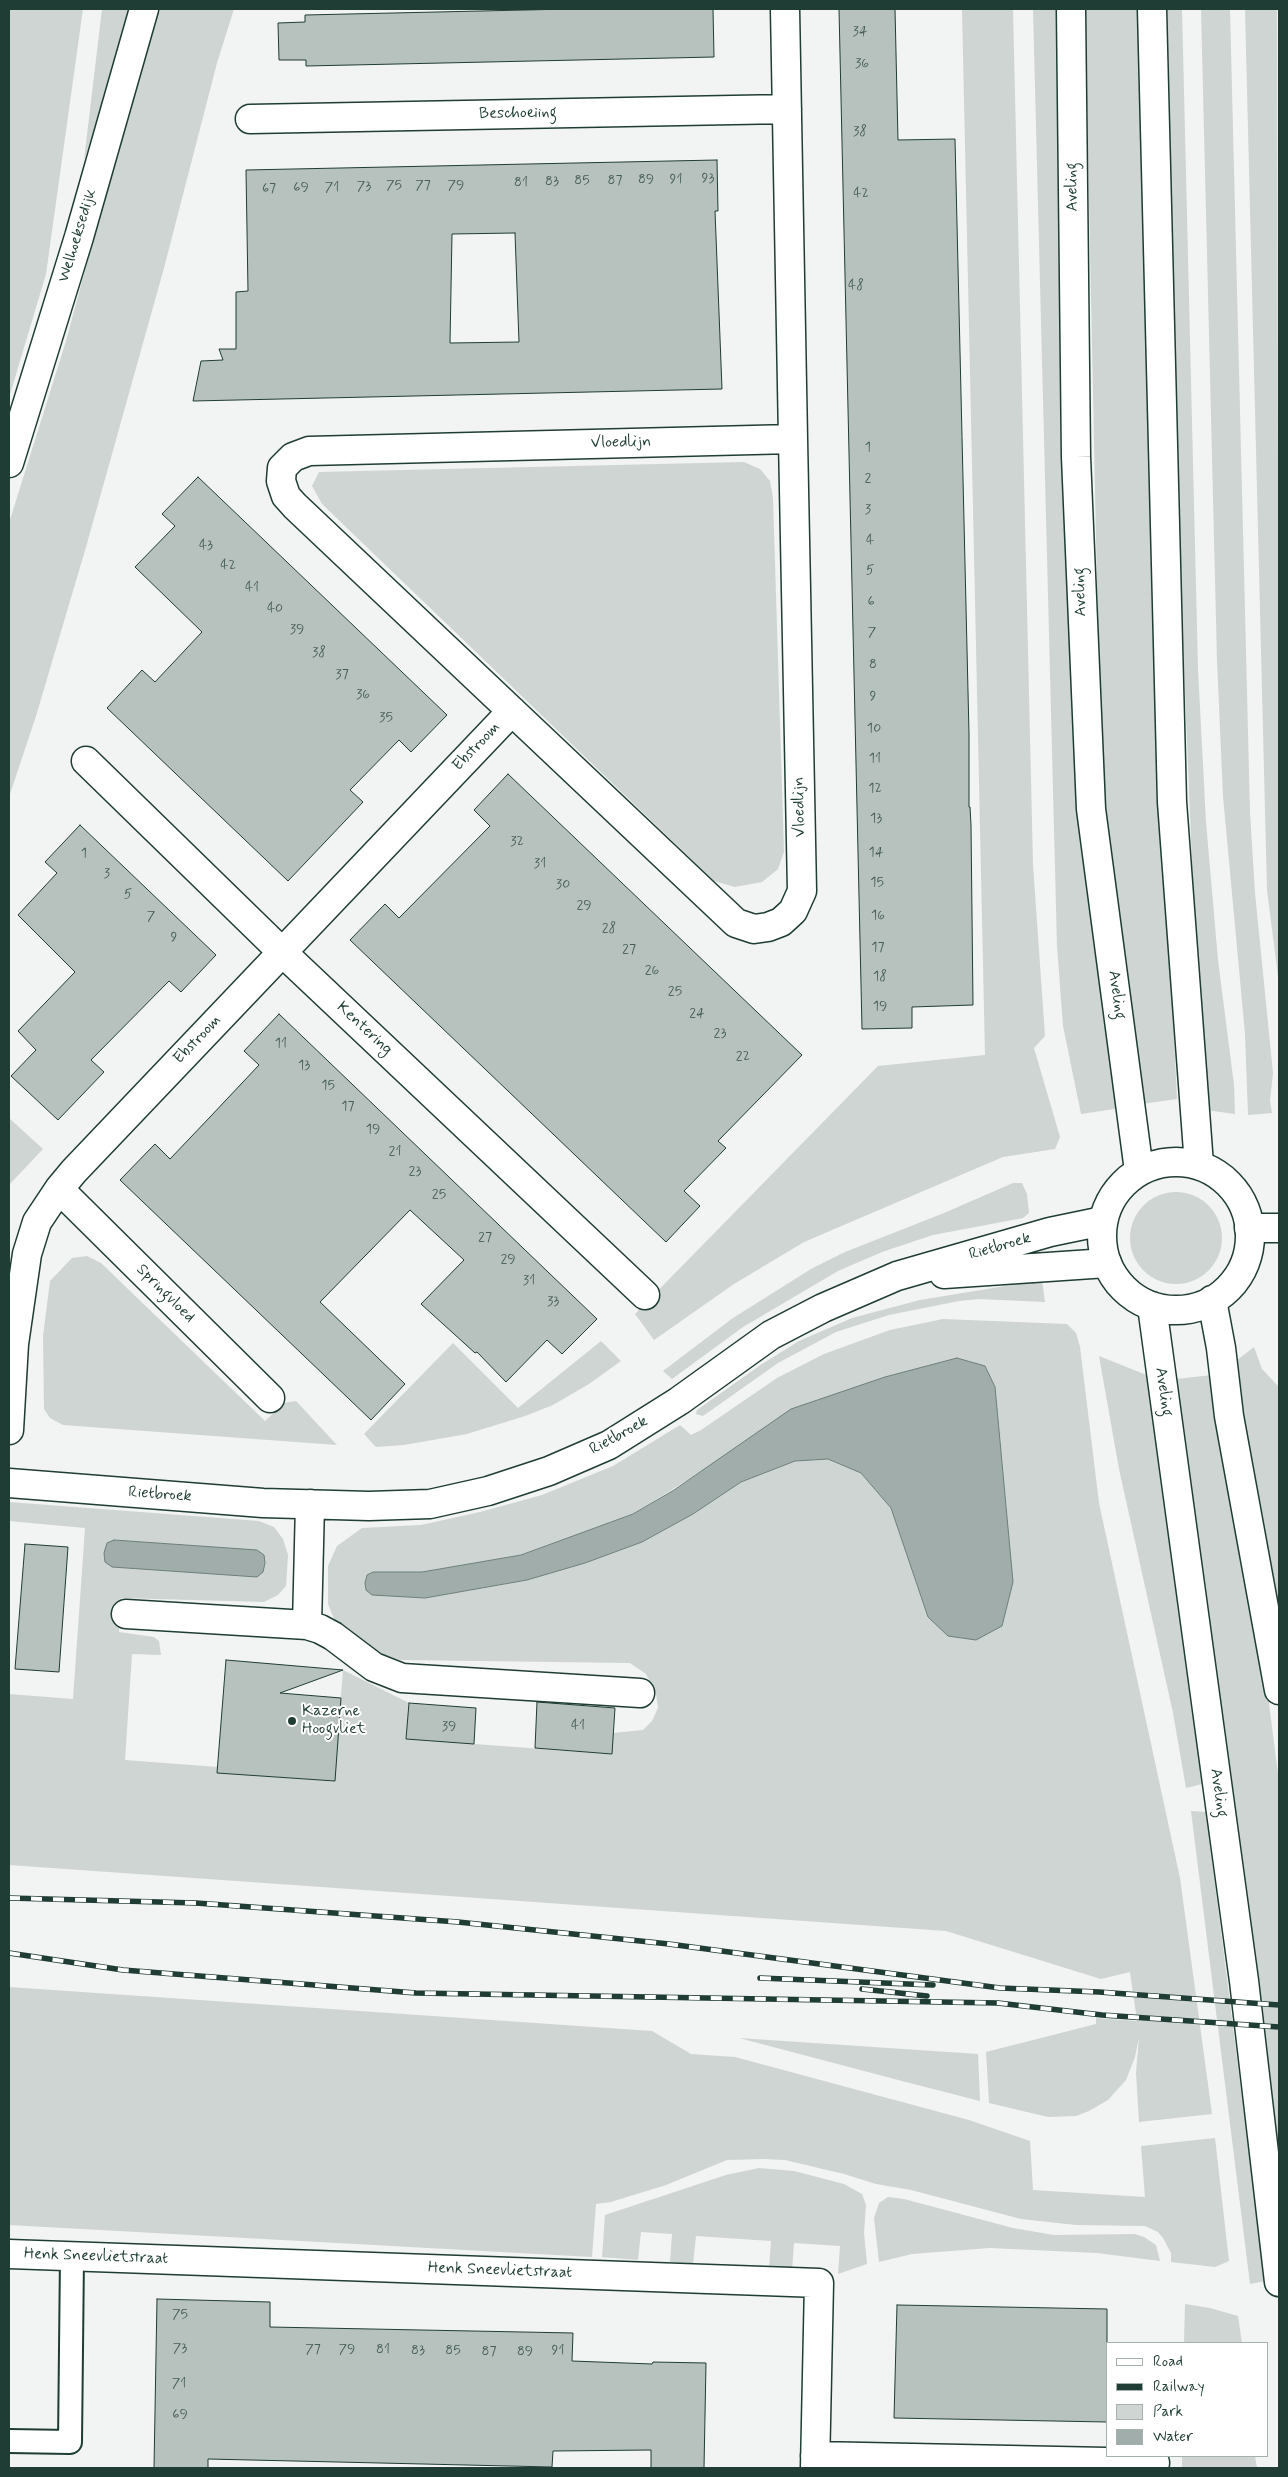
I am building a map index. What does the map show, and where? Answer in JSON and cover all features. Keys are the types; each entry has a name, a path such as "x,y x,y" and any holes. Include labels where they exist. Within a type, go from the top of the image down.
{"street":[{"name":"Welhoeksedijk","path":"9,463 79,237 144,9"},
{"path":"785,9 793,439"},
{"name":"Aveling","path":"1071,9 1076,457 1091,809 1139,1171"},
{"path":"1152,9 1172,802 1199,1165"},
{"name":"Beschoeiing","path":"250,119 787,109"},
{"name":"Vloedlijn","path":"793,439 802,891 793,911 781,922 768,927 754,929 736,923 512,711 286,496 281,481 282,468 293,457 309,451 793,439"},
{"name":"Ebstroom","path":"9,1430 14,1344 27,1254 37,1222 59,1189 512,711"},
{"name":"Kentering","path":"86,761 282,952 646,1295"},
{"path":"1163,1163 1199,1165 1219,1176 1234,1190 1244,1208 1249,1228 1249,1247 1243,1266 1233,1282 1212,1300 1183,1309 1152,1306 1127,1291 1111,1272 1102,1245 1103,1221 1115,1192 1139,1171 1163,1163"},
{"name":"Springvloed","path":"59,1189 270,1398"},
{"name":"Rietbroek","path":"9,1483 310,1504 369,1506 430,1504 488,1491 549,1471 617,1440 680,1401 771,1335 823,1308 898,1276 1050,1232 1103,1221"},
{"path":"1249,1228 1279,1228"},
{"name":"Rietbroek","path":"898,1276 1107,1263"},
{"path":"1212,1300 1221,1348 1229,1416 1279,1690"},
{"name":"Aveling","path":"1152,1306 1242,1972 1279,2282"},
{"path":"307,1625 310,1504"},
{"path":"126,1614 307,1625 320,1629 332,1636 374,1667 402,1678 640,1693"},
{"name":"Henk Sneevlietstraat","path":"9,2254 819,2283 815,2462 1155,2462"}],"lane":[{"path":"9,2441 70,2442 72,2256"}],"green space":[{"path":"9,9 83,9 46,274 9,398"},
{"path":"102,9 136,9 84,160"},
{"path":"155,9 234,9 217,63 164,268 86,547 36,716 9,797 9,523 66,341"},
{"path":"962,9 1013,9 1033,865 1045,1036 1034,1048 1060,1137 1055,1149 1003,1157 804,1242 734,1284 654,1340 635,1314 878,1066 985,1055"},
{"path":"1033,9 1058,9 1121,1108 1081,1114 1063,1026 1057,946"},
{"path":"1085,9 1141,9 1160,751 1177,1099 1142,1104 1107,831 1103,771 1098,634"},
{"path":"1167,9 1182,9 1198,670 1206,822 1218,960 1234,1085 1235,1114 1206,1110 1196,960 1181,597"},
{"path":"1201,9 1230,9 1250,813 1255,893 1273,1073 1270,1101 1272,1113 1248,1115 1245,1034 1223,796 1217,660"},
{"path":"1245,9 1277,9 1279,984 1267,890"},
{"path":"744,462 760,469 770,481 773,498 784,852 778,869 762,882 735,887 714,881 322,504 312,486 319,472"},
{"path":"9,1118 43,1149 9,1185"},
{"path":"1013,1183 1022,1183 1027,1194 1029,1213 1023,1218 933,1235 882,1252 838,1271 743,1327 672,1379 663,1371 733,1318 811,1269 845,1252 944,1213"},
{"path":"1176,1192 1185,1193 1202,1200 1214,1212 1221,1229 1221,1247 1214,1264 1202,1276 1185,1283 1176,1284 1167,1283 1150,1276 1138,1264 1131,1247 1130,1238 1131,1229 1138,1212 1150,1200 1167,1193"},
{"path":"87,1256 101,1263 265,1421 284,1403 296,1401 337,1445 63,1425 50,1418 44,1409 43,1336 50,1281 72,1258"},
{"path":"1042,1280 1045,1302 979,1299 959,1301 889,1315 836,1332 778,1363 703,1416 696,1414 697,1410 762,1364 799,1341 852,1318 920,1300"},
{"path":"943,1319 1067,1324 1076,1333 1080,1347 1099,1503 1180,1878 1212,2114 1139,2122 1136,2073 1139,2037 1135,2057 1126,2080 1108,2100 1089,2111 1076,2116 1048,2117 989,2103 986,2052 1096,2024 1096,2018 1137,2021 1130,1972 1101,1979 946,1931 9,1865 9,1694 73,1699 85,1528 9,1521 9,1502 259,1521 274,1527 283,1539 288,1555 286,1586 278,1595 264,1602 121,1598 119,1632 154,1637 159,1641 161,1655 132,1654 125,1760 218,1767 218,1773 334,1781 343,1670 409,1703 406,1739 611,1754 613,1733 643,1730 652,1721 658,1708 656,1693 646,1674 630,1663 401,1660 374,1652 335,1621 328,1604 328,1566 337,1546 362,1528 421,1525 480,1512 542,1495 613,1466 680,1425 691,1435 777,1378 824,1354 890,1330","holes":["995,1387 928,1617 891,1508 861,1473 828,1459 795,1461 741,1482 693,1514 642,1542 585,1563 527,1580 425,1598 373,1572 422,1572 521,1555 633,1514 713,1464"]},
{"path":"601,1341 621,1361 589,1384 553,1405 525,1416 467,1434 404,1445 376,1447 364,1434 453,1343 518,1408"},
{"path":"1254,1347 1262,1369 1279,1387 1279,1611 1245,1454 1232,1364"},
{"path":"1099,1356 1149,1376 1202,1784 1186,1788 1173,1713 1119,1469"},
{"path":"1212,1375 1266,1680 1279,1782 1279,2177 1176,1379"},
{"path":"1191,1811 1206,1812 1265,2281 1250,2284"},
{"path":"9,1987 652,2031 691,2054 735,2057 969,2120 1030,2141 1033,2190 1145,2197 1141,2146 1215,2138 1229,2261 1215,2267 1171,2262 1171,2253 1163,2238 1158,2232 1145,2226 1076,2225 1021,2219 785,2160 763,2159 727,2160 666,2185 611,2202 596,2204 592,2257 9,2225"},
{"path":"739,2038 978,2054 980,2101 902,2081"},
{"path":"759,2168 794,2171 844,2184 862,2194 866,2205 864,2233 867,2264 838,2274 840,2246 794,2243 792,2271 769,2269 771,2241 696,2236 693,2264 670,2262 672,2234 641,2232 638,2260 602,2257 605,2215 726,2175"},
{"path":"888,2197 904,2199 1013,2228 1054,2235 1135,2234 1144,2237 1156,2245 1160,2261 1097,2253 990,2248 912,2254 879,2262 874,2218 879,2203"},
{"path":"1185,2304 1210,2308 1238,2316 1242,2342 1184,2342"},
{"path":"1182,2457 1255,2457 1257,2468 1182,2468"}],"water":[{"path":"957,1358 985,1366 995,1387 1013,1582 1002,1626 976,1640 948,1636 928,1617 891,1508 861,1473 828,1459 795,1461 741,1482 693,1514 642,1542 585,1563 527,1580 425,1598 372,1595 366,1590 367,1575 373,1572 422,1572 521,1555 633,1514 674,1490 791,1409 885,1377"},
{"path":"114,1540 257,1550 264,1555 265,1563 263,1572 257,1577 112,1567 105,1562 104,1553 107,1543"}],"building":[{"path":"569,9 713,9 714,57 306,66 306,60 279,60 278,23 305,22 305,15"},
{"path":"839,9 895,9 898,140 955,139 969,734 969,807 971,825 973,1005 912,1007 912,1028 862,1029"},
{"path":"717,160 718,211 715,211 722,389 193,401 201,361 223,360 219,349 236,349 236,292 248,291 246,170","holes":["515,233 519,342 450,343 452,234"]},
{"path":"198,477 447,715 411,752 399,740 350,790 363,802 288,881 107,708 142,670 155,682 202,632 135,567 175,526 162,514"},
{"path":"508,774 802,1055 718,1141 726,1148 684,1191 700,1206 666,1242 350,940 385,904 399,918 490,826 474,810"},
{"path":"80,825 216,955 181,992 169,981 91,1060 104,1072 58,1120 11,1076 36,1050 18,1031 75,972 18,915 57,873 45,862"},
{"path":"279,1014 597,1319 562,1354 547,1340 506,1382 477,1352 475,1353 421,1304 464,1260 410,1210 320,1302 405,1384 371,1420 120,1180 155,1144 170,1159 259,1065 244,1051"},
{"path":"25,1544 68,1547 59,1672 15,1669"},
{"path":"226,1660 343,1670 280,1693 341,1698 335,1781 217,1773"},
{"path":"537,1702 615,1708 612,1754 535,1748"},
{"path":"409,1703 476,1708 474,1744 406,1739"},
{"path":"157,2299 270,2302 270,2327 573,2333 572,2361 652,2364 653,2362 706,2363 704,2468 651,2468 651,2450 553,2451 552,2467 208,2459 208,2468 154,2468"},
{"path":"897,2305 1107,2309 1106,2422 894,2418"}],"railway":[{"path":"9,1898 196,1903 458,1922 669,1944 1000,1988 1099,1992 1279,2005"},
{"path":"9,1953 123,1970 416,1993 998,2003 1102,2015 1279,2027"},
{"path":"760,1978 933,1985"},
{"path":"862,1989 927,1996"}],"place":[{"name":"Kazerne Hoogvliet","path":"292,1721"}]}
